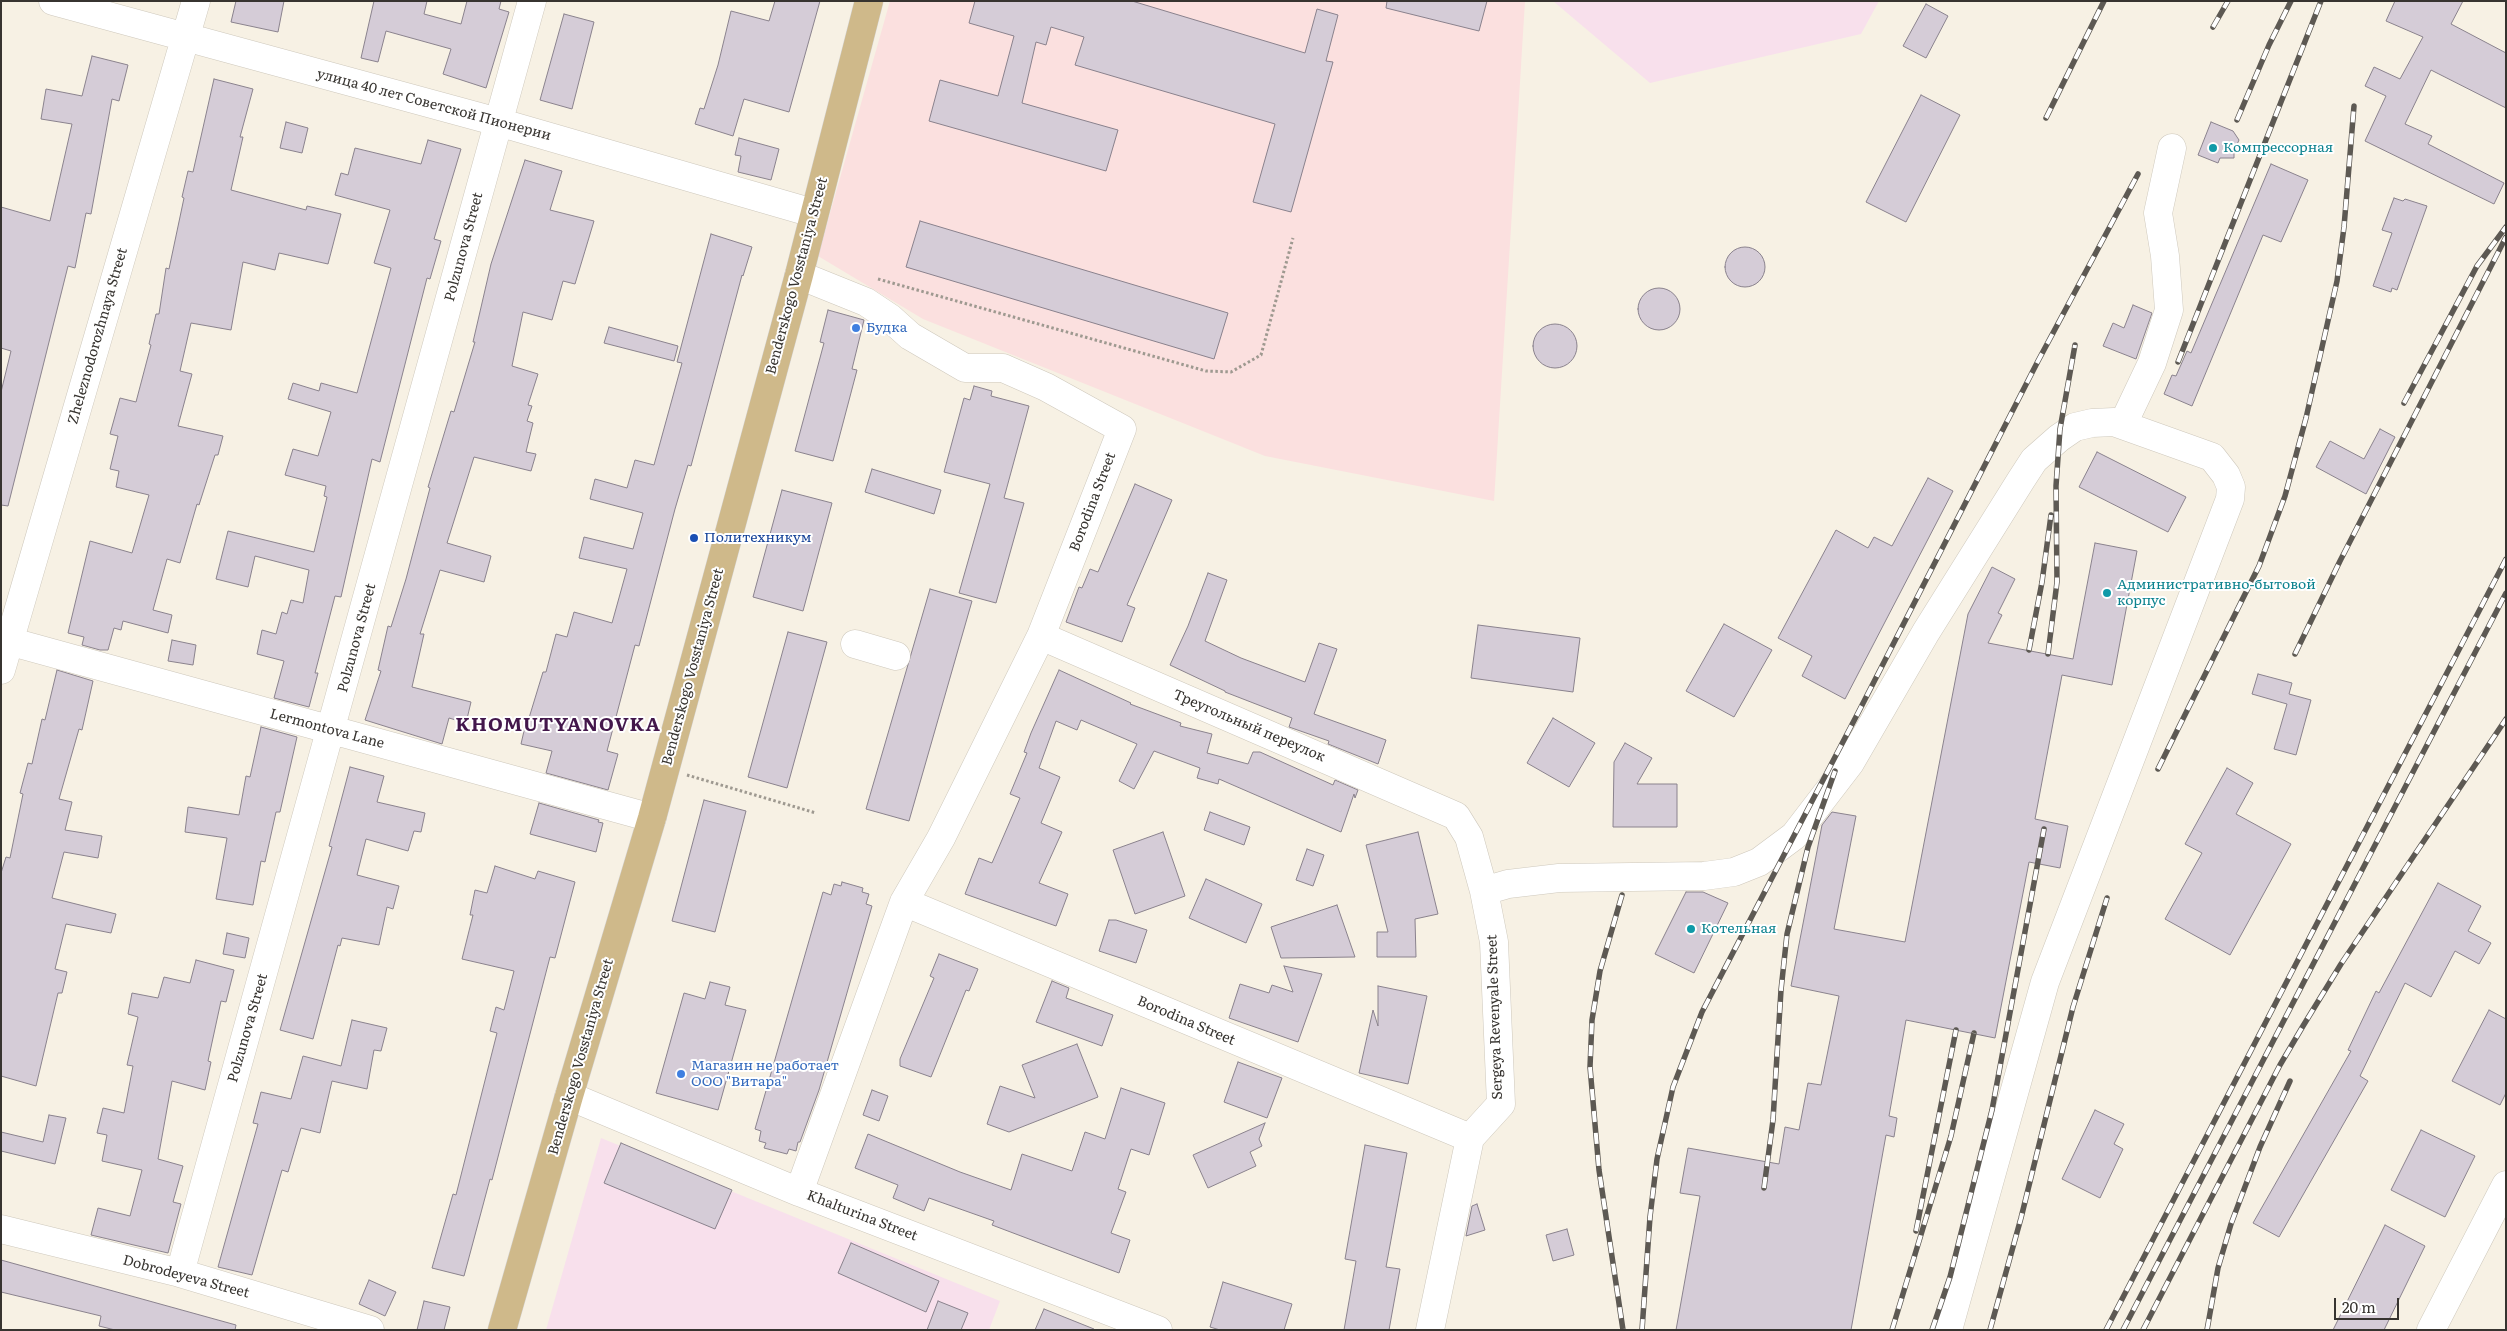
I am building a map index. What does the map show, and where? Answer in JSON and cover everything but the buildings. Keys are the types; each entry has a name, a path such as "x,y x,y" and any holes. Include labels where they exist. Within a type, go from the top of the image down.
{"main road":[{"name":"Benderskogo Vosstaniya Street","path":"502,1330 652,818 799,275 813,213 869,1"}],"street":[{"name":"улица 40 лет Советской Пионерии","path":"53,1 498,122 813,213"},
{"name":"Zheleznodorozhnaya Street","path":"1,670 5,640 196,1"},
{"name":"Polzunova Street","path":"180,1274 532,1"},
{"path":"2124,424 2152,363 2169,310 2165,256 2158,214 2172,148"},
{"name":"Borodina Street","path":"799,275 866,302 890,318 910,336 965,368 1003,368 1046,387 1122,429 1042,636 940,838 904,902 799,1192"},
{"path":"1484,891 1508,884 1559,878 1682,876 1734,872 1758,862 1794,836 1850,763 1926,632 2034,460 2075,427 2104,422 2124,424 2212,456 2226,475 2231,487 2230,499 2045,982 1948,1330"},
{"name":"Треугольный переулок","path":"1042,636 1456,816"},
{"name":"Lermontova Lane","path":"5,640 652,818"},
{"path":"855,644 896,656"},
{"name":"Sergeya Revenyale Street","path":"1456,816 1469,837 1484,891 1494,942 1501,1104 1470,1138"},
{"name":"Borodina Street","path":"904,902 1470,1138"},
{"name":"Khalturina Street","path":"569,1096 799,1192 1158,1330"},
{"path":"1430,1330 1470,1138"},
{"path":"2431,1330 2506,1185"},
{"name":"Dobrodeyeva Street","path":"1,1229 180,1274 370,1330"}],"path":[{"path":"870,277 1206,371 1231,372 1261,355 1293,238"},
{"path":"665,769 816,813"}],"shaded area":[{"path":"890,1 1525,1 1494,501 1265,456 923,319 818,256"},
{"path":"1553,1 1879,1 1861,34 1650,83"},
{"path":"601,1138 1000,1301 989,1330 546,1330"}],"railway":[{"path":"2046,118 2104,1"},
{"path":"2213,27 2228,1"},
{"path":"2237,120 2269,45 2291,1"},
{"path":"2178,362 2321,1"},
{"path":"2158,769 2259,566 2285,496 2306,418 2337,281 2344,227 2354,106"},
{"path":"1642,1330 1650,1217 1657,1159 1673,1087 1702,1012 2038,361 2138,174"},
{"path":"2404,403 2477,266 2506,227"},
{"path":"2295,654 2340,561 2506,237"},
{"path":"2048,654 2057,582 2056,486 2060,429 2075,345"},
{"path":"2029,650 2042,582 2051,515"},
{"path":"2106,1330 2506,559"},
{"path":"2123,1330 2506,593"},
{"path":"2143,1330 2280,1065 2303,1026 2341,964 2506,719"},
{"path":"1764,1188 1773,1120 1781,990 1787,934 1808,847 1835,771"},
{"path":"1932,1330 1950,1277 1992,1110 2044,829"},
{"path":"1622,895 1600,971 1592,1020 1590,1067 1599,1170 1623,1330"},
{"path":"1990,1330 2021,1218 2073,1007 2107,898"},
{"path":"1916,1231 1956,1030"},
{"path":"1892,1330 1951,1136 1974,1033"},
{"path":"2207,1330 2218,1268 2231,1224 2260,1147 2290,1081"}],"place":[{"name":"Компрессорная","path":"2213,148"},
{"name":"Будка","path":"856,328"},
{"name":"Политехникум","path":"694,538"},
{"name":"Административно-бытовой корпус","path":"2107,593"},
{"name":"Котельная","path":"1691,929"},
{"name":"Магазин не работает ООО \"Витара\"","path":"681,1074"}],"district":[{"name":"KHOMUTYANOVKA","path":"558,725"}]}
